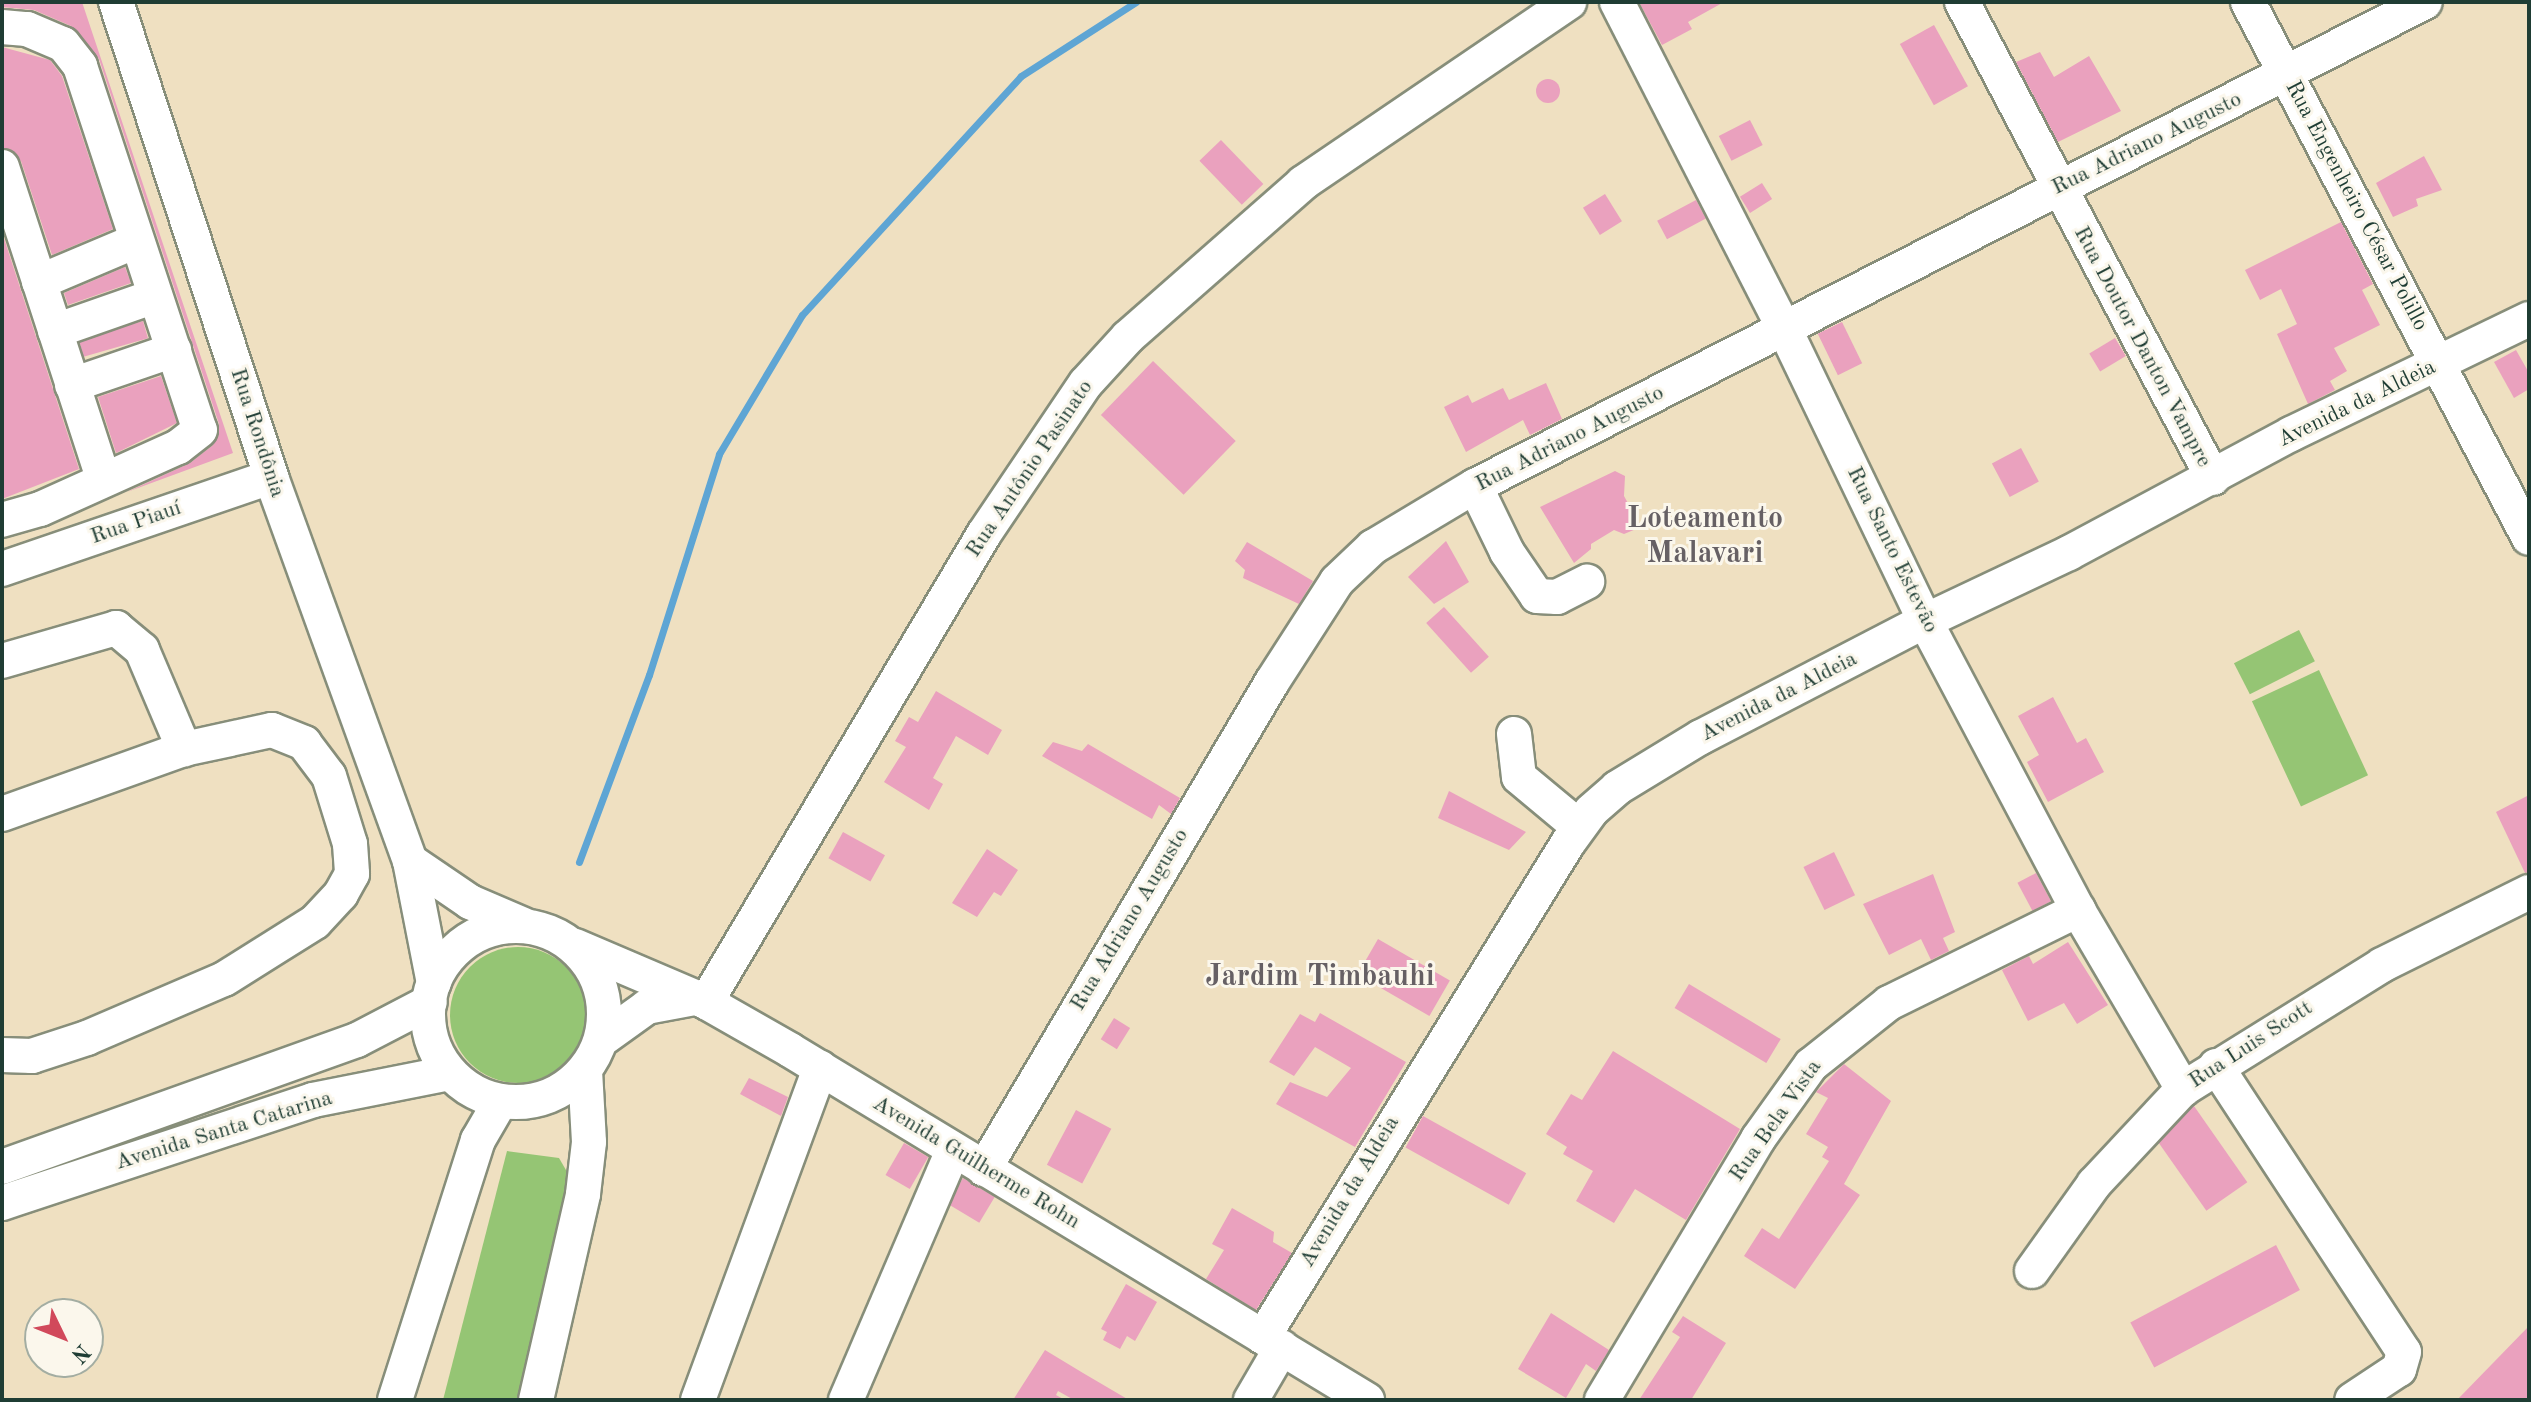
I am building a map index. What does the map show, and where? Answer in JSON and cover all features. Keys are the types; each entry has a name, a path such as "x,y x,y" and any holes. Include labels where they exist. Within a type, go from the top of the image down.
{"street":[{"name":"Rua Rondônia","path":"116,2 271,477 410,861 432,992"},
{"name":"Rua Antônio Pasinato","path":"700,1000 984,534 1086,383 1128,337 1303,183 1569,2"},
{"name":"Rua Santo Estevão","path":"1617,2 1785,330 1925,621 2078,910 2183,1089"},
{"name":"Rua Doutor Danton Vampre","path":"1962,2 2056,187 2213,478"},
{"name":"Rua Engenheiro César Polillo","path":"2248,2 2441,364 2529,538"},
{"name":"Rua Adriano Augusto","path":"984,1169 1213,779 1337,581 1406,523 1785,330 2056,187 2286,76 2425,2"},
{"path":"2,27 27,29 63,44 80,66 200,430 178,447 103,478 40,509 2,520"},
{"path":"2,167 103,478"},
{"path":"39,282 136,241"},
{"path":"55,331 155,296"},
{"name":"Avenida da Aldeia","path":"1251,1400 1272,1342 1579,827 1617,788 1689,744 1925,621 2529,319"},
{"path":"72,385 174,350"},
{"name":"Rua Piauí","path":"2,569 271,477"},
{"path":"1475,486 1507,552 1537,596 1557,597 1587,582"},
{"path":"2,661 116,628 142,650 184,749"},
{"path":"2,814 184,749 272,730 304,743 329,776 350,844 352,874 341,894 284,945 224,979 87,1038 32,1056 2,1055"},
{"path":"1514,734 1519,777 1579,827"},
{"path":"410,861 470,902 524,925 550,931 575,946 602,989 601,1040"},
{"name":"Rua Luis Scott","path":"2032,1271 2094,1184 2183,1089 2382,965 2529,892"},
{"name":"Rua Bela Vista","path":"1602,1400 1758,1139 1811,1065 1889,1003 2078,910"},
{"path":"524,925 496,926 473,936 453,951 432,992 428,1026 449,1073 465,1087 500,1102 537,1100 564,1089 585,1070 601,1040 647,1007 700,1000"},
{"name":"Avenida Guilherme Rohn","path":"575,946 700,1000 820,1068 1367,1400"},
{"name":"Avenida Santa Catarina","path":"2,1167 357,1040 432,992"},
{"path":"2216,1066 2404,1352 2399,1369 2352,1400"},
{"path":"698,1400 820,1068"},
{"path":"536,1400 576,1237 589,1142 585,1070"},
{"name":"Avenida Santa Catarina","path":"2,1203 313,1100 449,1073"},
{"path":"537,1100 589,1142"},
{"path":"395,1400 478,1140 500,1102"},
{"path":"846,1400 953,1150"}],"green space":[{"path":"2299,630 2315,661 2250,694 2234,663"},
{"path":"2319,670 2368,775 2301,806 2252,701"},
{"path":"518,947 544,952 566,967 581,989 586,1015 581,1041 566,1063 544,1078 518,1083 492,1078 470,1063 455,1041 450,1015 455,989 470,967 492,952"},
{"path":"507,1151 559,1158 577,1189 531,1400 443,1400"}],"building":[{"path":"2,2 82,2 233,453 127,492 190,463 213,445 219,424 99,59 71,26 34,10 2,7"},
{"path":"1639,2 1724,2 1688,22 1692,29 1662,45"},
{"path":"1934,25 1968,86 1934,105 1900,44"},
{"path":"2,47 50,60 62,76 113,229 52,255 21,161 2,148"},
{"path":"2040,52 2054,77 2089,56 2121,111 2058,142 2016,62"},
{"path":"1548,79 1556,83 1560,91 1556,99 1548,103 1540,99 1536,91 1540,83"},
{"path":"1750,120 1763,145 1732,161 1719,136"},
{"path":"1221,140 1263,184 1242,205 1199,161"},
{"path":"2424,156 2442,190 2416,199 2418,206 2393,217 2376,183"},
{"path":"1762,183 1772,199 1750,213 1740,197"},
{"path":"1605,194 1622,221 1600,235 1583,208"},
{"path":"1696,200 1706,219 1667,239 1657,221"},
{"path":"2341,222 2373,284 2362,290 2380,325 2334,348 2347,371 2330,381 2335,390 2308,404 2277,334 2297,324 2281,289 2260,300 2245,270"},
{"path":"2,232 79,469 2,499"},
{"path":"125,267 131,283 68,305 64,293"},
{"path":"143,321 148,338 84,357 79,339"},
{"path":"1842,322 1862,363 1838,375 1818,334"},
{"path":"2115,338 2126,356 2100,371 2089,353"},
{"path":"2516,350 2529,373 2529,389 2514,398 2494,362"},
{"path":"1153,361 1236,441 1184,495 1101,415"},
{"path":"161,376 177,423 116,453 98,397"},
{"path":"1546,383 1562,419 1530,435 1523,420 1466,452 1444,407 1468,395 1472,403 1503,388 1509,400"},
{"path":"2021,448 2039,482 2010,497 1992,463"},
{"path":"1615,471 1625,476 1624,496 1641,527 1624,534 1614,530 1591,544 1591,549 1574,563 1540,507"},
{"path":"1446,541 1469,582 1434,604 1408,577"},
{"path":"1247,542 1313,581 1299,604 1243,578 1245,570 1235,561"},
{"path":"1444,607 1489,657 1471,673 1426,623"},
{"path":"936,691 1002,730 988,755 956,736 933,778 943,784 929,810 884,782 906,747 895,741 909,717 918,722"},
{"path":"2053,697 2077,743 2086,738 2104,772 2048,802 2027,762 2039,755 2018,716"},
{"path":"1053,742 1082,751 1088,744 1180,798 1171,814 1159,805 1152,819 1042,756"},
{"path":"1449,791 1526,832 1509,850 1438,818"},
{"path":"2529,795 2529,872 2525,873 2496,812"},
{"path":"843,832 885,855 870,882 828,858"},
{"path":"987,849 1018,870 1001,896 994,892 977,917 952,903"},
{"path":"1834,852 1855,895 1824,910 1803,867"},
{"path":"2036,873 2051,901 2032,911 2017,883"},
{"path":"1933,874 1955,932 1943,938 1949,951 1931,960 1921,939 1889,955 1863,904"},
{"path":"1378,939 1450,980 1429,1016 1358,975"},
{"path":"2068,942 2108,1005 2077,1024 2064,1003 2028,1021 2002,970 2029,956 2033,964"},
{"path":"1689,984 1781,1039 1766,1063 1675,1008"},
{"path":"1320,1013 1406,1062 1355,1147 1276,1104 1290,1082 1327,1097 1351,1068 1315,1047 1294,1076 1269,1062 1300,1014 1315,1022"},
{"path":"1114,1018 1130,1028 1117,1049 1101,1039"},
{"path":"1613,1051 1740,1129 1686,1220 1635,1189 1614,1223 1576,1201 1593,1171 1563,1154 1567,1147 1546,1134 1571,1094 1582,1100"},
{"path":"1844,1064 1891,1101 1844,1184 1860,1195 1795,1289 1744,1256 1762,1228 1779,1239 1829,1161 1822,1157 1828,1147 1806,1134 1828,1098 1816,1092"},
{"path":"749,1078 788,1097 781,1116 740,1094"},
{"path":"2194,1106 2247,1182 2206,1211 2153,1135"},
{"path":"1076,1110 1111,1129 1082,1184 1047,1165"},
{"path":"1423,1116 1526,1173 1509,1205 1406,1147"},
{"path":"904,1143 928,1157 910,1189 886,1175"},
{"path":"963,1178 995,1197 979,1223 948,1204"},
{"path":"1232,1208 1274,1232 1273,1242 1292,1253 1256,1310 1206,1279 1224,1250 1212,1244"},
{"path":"2276,1245 2300,1290 2154,1367 2130,1322"},
{"path":"1126,1284 1157,1302 1135,1341 1127,1336 1120,1349 1103,1340 1107,1332 1101,1329"},
{"path":"1551,1313 1609,1350 1596,1371 1586,1364 1566,1398 1518,1369"},
{"path":"1683,1316 1726,1343 1691,1400 1639,1400 1680,1337 1672,1332"},
{"path":"2529,1326 2529,1400 2457,1400"},
{"path":"1045,1350 1129,1400 1074,1400 1058,1391 1056,1395 1065,1400 1013,1400"}],"waterway":[{"path":"579,862 649,675 719,454 802,315 1021,76 1136,2"}],"district":[{"name":"Loteamento Malavari","path":"1705,536"},
{"name":"Jardim Timbauhi","path":"1320,977"}]}
